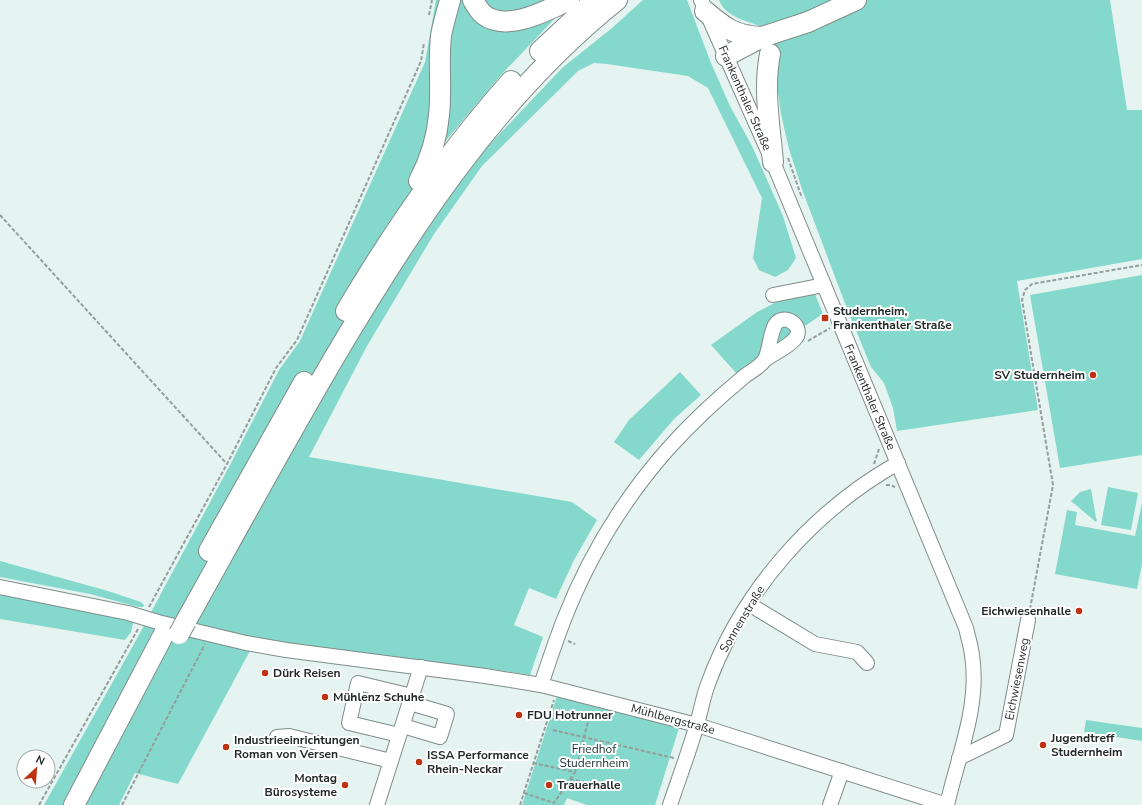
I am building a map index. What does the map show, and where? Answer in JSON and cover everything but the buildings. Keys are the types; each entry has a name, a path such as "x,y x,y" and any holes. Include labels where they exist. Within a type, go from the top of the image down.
{"highway":[{"path":"400,224 426,167 433,149 437,132 439,113 441,35 450,0"},
{"path":"473,0 484,15 495,20 507,21 529,17 569,0"},
{"path":"89,805 176,626 306,379 357,292 400,224 443,164 485,110 542,48 595,0"},
{"path":"74,805 176,626 366,305 412,233 453,173 526,84 553,57 617,0"},
{"path":"727,59 766,46 808,22 856,0"},
{"path":"703,6 721,24 734,32 766,46"},
{"path":"766,46 767,95 780,159"}],"street":[{"name":"Frankenthaler Straße","path":"703,6 727,59 780,159 824,285 966,628 972,655 974,682 972,707 967,732 947,805"},
{"path":"774,295 824,285"},
{"path":"541,685 563,622 585,572 601,542 639,485 666,450 686,429 725,393 766,359 794,341 798,330 795,324 789,320 782,320 776,324 766,359"},
{"name":"Sonnenstraße","path":"670,805 711,678 722,651 749,604 784,557 807,532 845,499 879,474 898,463"},
{"name":"Mühlbergstraße","path":"0,587 144,618 210,635 286,650 421,667 541,685 697,725 947,805"},
{"path":"749,604 815,644 857,652 867,663"},
{"name":"Eichwiesenweg","path":"959,758 1006,734 1028,620"},
{"path":"377,805 421,667"},
{"path":"358,683 411,699 447,714 440,737 349,723 358,683"},
{"path":"277,737 289,736 391,761"},
{"path":"830,805 842,771"}],"path":[{"path":"429,15 432,0"},
{"path":"39,805 144,618 227,464 276,368 296,340 421,61 425,38"},
{"path":"780,159 802,198"},
{"path":"0,214 227,464"},
{"path":"1028,620 1053,486 1022,300 1025,290 1032,284 1142,265"},
{"path":"794,341 802,344 840,323"},
{"path":"883,485 890,485 914,501"},
{"path":"122,805 210,635"},
{"path":"520,805 558,689"},
{"path":"524,793 554,803 575,772 590,714"},
{"path":"553,730 685,761"},
{"path":"533,763 575,772"},
{"path":"570,779 602,786"}],"green space":[{"path":"436,0 445,0 430,146 477,158 562,68 612,28 643,0 687,0 711,63 730,106 752,146 783,216 796,258 788,270 775,277 759,270 753,258 762,198 708,88 688,76 607,64 594,63 578,71 482,166 434,234 367,346 309,457 572,502 597,520 574,560 556,599 529,588 514,625 543,637 530,675 485,668 479,682 251,649 178,784 135,773 119,805 44,805 53,789 56,789 56,784 135,642 279,370 300,341 425,62"},
{"path":"459,0 467,0 476,16 560,13 501,75 443,144 449,36"},
{"path":"481,0 551,0 516,13 491,10"},
{"path":"719,0 1110,0 1127,110 1142,110 1142,259 1017,281 1038,410 897,431 893,408 884,383 871,367 846,306 803,192 789,149 781,114 777,85 776,58 760,26 742,20 731,14 722,6"},
{"name":"SV Studernheim","path":"1142,275 1142,455 1060,468 1030,295"},
{"path":"815,294 823,314 762,354 737,374 711,345 757,312 786,297"},
{"path":"680,372 701,395 674,419 639,460 614,442 629,420"},
{"path":"1108,487 1138,493 1131,530 1101,525"},
{"path":"1091,489 1097,520 1096,522 1071,501 1080,492"},
{"path":"1142,503 1142,564 1137,589 1055,574 1067,510 1077,512 1075,525 1135,536"},
{"path":"0,561 108,591 141,602 144,605 143,607 138,607 90,594 0,577"},
{"path":"0,593 130,620 133,623 131,632 125,640 0,619"},
{"name":"Friedhof Studernheim","path":"557,696 679,728 655,805 587,805 567,798 564,805 522,805"},
{"path":"1086,720 1142,728 1142,741 1084,732"}],"place":[{"name":"Studernheim, Frankenthaler Straße","path":"825,318"},
{"name":"SV Studernheim","path":"1093,375"},
{"name":"Eichwiesenhalle","path":"1079,611"},
{"name":"Dürk Reisen","path":"265,673"},
{"name":"Mühlenz Schuhe","path":"325,697"},
{"name":"FDU Hotrunner","path":"519,715"},
{"name":"Jugendtreff Studernheim","path":"1043,745"},
{"name":"Industrieeinrichtungen Roman von Versen","path":"226,747"},
{"name":"ISSA Performance Rhein-Neckar","path":"419,762"},
{"name":"Montag Bürosysteme","path":"345,785"},
{"name":"Trauerhalle","path":"549,785"}]}
